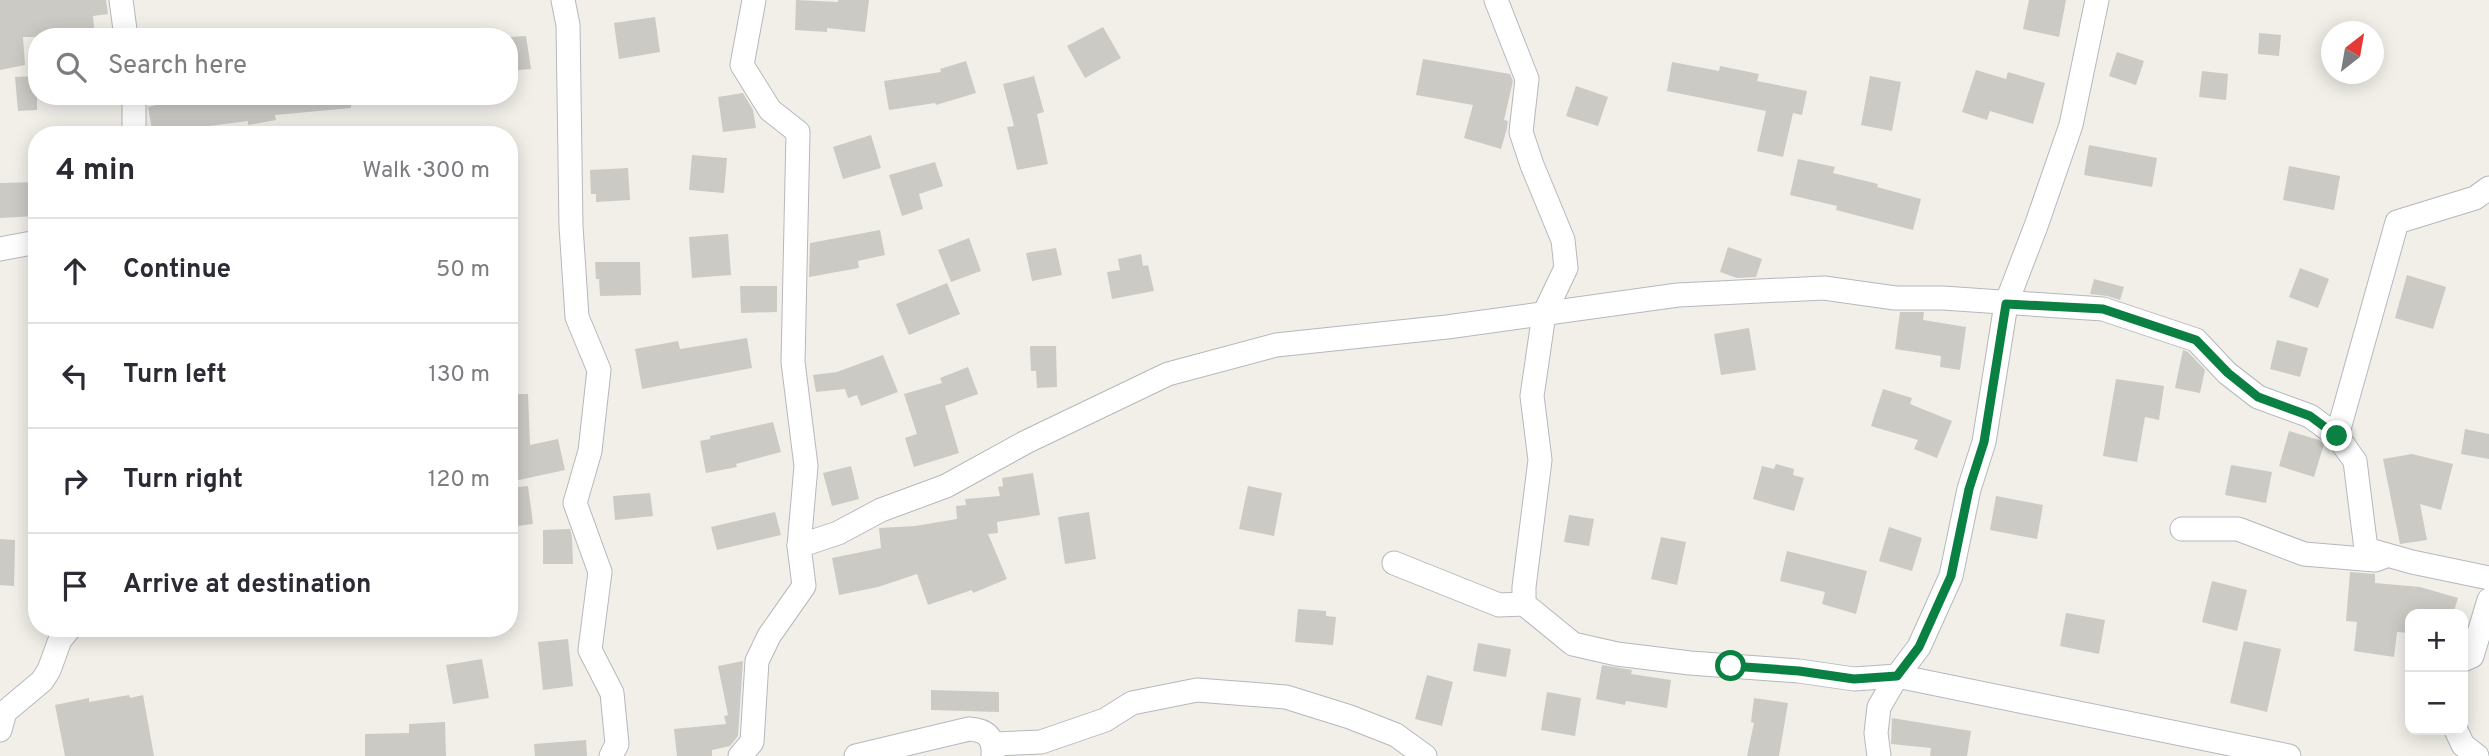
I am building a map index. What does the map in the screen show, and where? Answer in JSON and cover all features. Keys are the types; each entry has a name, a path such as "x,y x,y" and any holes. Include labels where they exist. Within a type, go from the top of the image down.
{"street":[{"path":"121,0 125,28"},
{"path":"563,0 568,25 571,226 577,317 598,370 590,451 575,503 600,572 590,650 612,693 617,744 611,756"},
{"path":"740,756 752,741 757,661 769,636 804,586 799,546 806,466 793,362 798,132 770,110 743,65 754,0"},
{"path":"1496,0 1527,79 1521,132 1563,240 1566,268 1544,314 1532,396 1539,460 1524,604"},
{"path":"1880,756 1876,733 1879,707 1897,676 1919,647 1951,576 1969,489 1984,442 2006,304 2071,125 2097,0"},
{"path":"134,105 134,126"},
{"path":"2337,436 2398,222 2475,198 2489,188"},
{"path":"0,249 28,244"},
{"path":"799,546 838,533 881,510 946,486 1026,442 1168,373 1276,345 1447,327 1678,295 1824,288 1895,298 1943,298 2103,309 2196,340 2228,373 2258,397 2310,416 2337,436 2355,461 2366,549 2489,578 2381,556 2375,560 2304,554 2238,529 2182,529"},
{"path":"1394,563 1499,605 1524,604 1573,644 1617,654 1690,663 1799,671 1854,679 1897,676 2289,756"},
{"path":"2468,658 2472,656 2489,600"},
{"path":"0,730 5,712 42,681 63,637"},
{"path":"856,756 969,729 978,729 988,736 994,750 1041,742 1105,720 1132,703 1197,690 1286,697 1396,735 1425,756"},
{"path":"2458,735 2463,745 2477,756"}],"building":[{"path":"0,0 106,0 108,14 93,16 94,28 28,28 28,37 23,37 25,65 0,70"},
{"path":"796,0 869,0 865,32 827,28 827,32 795,30"},
{"path":"2029,0 2066,0 2059,37 2023,29"},
{"path":"655,17 660,52 619,59 614,23"},
{"path":"1103,27 1121,58 1085,78 1067,46"},
{"path":"2259,33 2281,35 2279,56 2258,54"},
{"path":"518,36 526,36 531,69 518,70"},
{"path":"2117,52 2144,61 2136,85 2109,76"},
{"path":"1423,59 1510,74 1513,81 1504,120 1508,121 1507,128 1501,149 1464,138 1473,105 1416,95"},
{"path":"966,61 976,93 936,105 889,110 884,81 941,72 940,69"},
{"path":"1672,62 1719,71 1720,66 1759,74 1757,81 1807,91 1802,115 1793,113 1783,157 1757,151 1766,111 1667,91"},
{"path":"1976,70 2006,79 2008,72 2045,83 2033,124 1990,111 1987,120 1962,112"},
{"path":"2202,71 2228,74 2226,100 2199,97"},
{"path":"28,76 28,105 37,105 37,110 18,111 15,77"},
{"path":"1034,76 1044,112 1037,114 1048,164 1017,170 1007,127 1014,126 1003,84"},
{"path":"1870,76 1901,82 1892,131 1861,125"},
{"path":"1576,86 1608,97 1598,126 1566,116"},
{"path":"743,93 753,110 756,128 723,132 718,97"},
{"path":"351,105 351,108 275,115 276,120 248,125 248,121 209,126 151,126 148,107"},
{"path":"871,135 881,168 843,179 833,147"},
{"path":"2089,145 2157,158 2152,187 2084,175"},
{"path":"692,155 727,158 724,193 689,190"},
{"path":"1798,159 1835,167 1833,173 1878,184 1877,187 1921,199 1913,230 1836,210 1837,206 1790,195"},
{"path":"935,162 943,186 919,194 923,209 902,216 889,175"},
{"path":"2289,166 2340,176 2334,210 2283,200"},
{"path":"628,168 630,200 596,202 596,194 591,194 590,170"},
{"path":"28,182 28,216 0,218 0,183"},
{"path":"880,230 885,255 858,261 859,268 809,277 810,243"},
{"path":"728,234 731,275 692,278 689,237"},
{"path":"969,238 981,271 951,282 938,250"},
{"path":"1728,247 1762,259 1756,277 1737,278 1720,272"},
{"path":"1056,248 1062,275 1032,281 1026,253"},
{"path":"1141,254 1143,266 1148,265 1154,291 1112,299 1107,272 1120,270 1118,259"},
{"path":"595,262 640,262 641,295 600,296"},
{"path":"2300,268 2329,279 2318,308 2289,297"},
{"path":"2407,275 2446,287 2433,329 2395,318"},
{"path":"2094,279 2124,287 2120,300 2090,294"},
{"path":"947,283 960,314 909,335 896,304"},
{"path":"740,286 777,286 777,312 741,313"},
{"path":"1900,312 1924,312 1923,320 1966,327 1960,370 1940,367 1941,356 1895,349"},
{"path":"1749,328 1756,370 1721,375 1714,334"},
{"path":"747,338 752,368 642,389 635,349 678,341 680,349"},
{"path":"2277,340 2308,348 2300,377 2270,369"},
{"path":"1030,346 1056,346 1057,387 1037,388 1036,371 1031,371"},
{"path":"2183,350 2205,370 2200,393 2175,388"},
{"path":"883,355 898,392 861,406 857,395 848,398 845,389 816,392 813,375 837,372"},
{"path":"968,367 978,394 945,406 959,453 914,467 905,438 917,434 904,394 942,383 940,378"},
{"path":"2116,379 2164,386 2159,420 2145,417 2137,462 2103,456"},
{"path":"1883,389 1912,398 1910,404 1952,421 1937,458 1914,449 1918,440 1871,426"},
{"path":"518,394 528,394 530,445 558,439 565,470 518,480"},
{"path":"773,422 781,452 736,464 737,467 706,473 700,441 710,439 710,436"},
{"path":"2465,429 2489,434 2489,459 2461,454"},
{"path":"2289,431 2324,444 2314,477 2279,466"},
{"path":"2412,454 2453,464 2441,510 2420,504 2427,540 2400,544 2383,459"},
{"path":"1776,464 1794,469 1793,475 1804,478 1794,511 1753,499 1762,466 1774,469"},
{"path":"2231,465 2272,472 2266,503 2225,495"},
{"path":"851,466 859,499 832,506 823,473"},
{"path":"1033,473 1040,515 997,522 998,533 988,534 1007,579 973,593 972,590 928,605 917,574 878,587 839,595 832,558 881,548 879,528 915,526 957,519 956,506 966,505 965,499 1000,496 998,487 1003,486 1002,478"},
{"path":"528,486 533,524 518,526 518,487"},
{"path":"1248,486 1282,493 1274,536 1239,529"},
{"path":"650,493 653,516 615,520 613,496"},
{"path":"1996,496 2043,505 2037,539 1990,530"},
{"path":"775,512 781,535 717,550 711,527"},
{"path":"1089,512 1096,559 1065,564 1058,517"},
{"path":"1569,515 1594,519 1589,546 1564,542"},
{"path":"1889,527 1922,538 1912,571 1879,561"},
{"path":"570,529 573,564 543,564 543,530"},
{"path":"1661,537 1686,542 1677,585 1651,579"},
{"path":"0,539 15,540 14,586 0,585"},
{"path":"1787,551 1867,571 1856,614 1822,604 1825,592 1780,581"},
{"path":"2350,572 2375,574 2375,583 2420,587 2458,598 2455,609 2405,609 2405,633 2397,632 2394,657 2354,651 2357,622 2346,621"},
{"path":"2212,581 2247,590 2237,631 2202,622"},
{"path":"1298,609 1326,611 1326,616 1336,617 1333,645 1295,642"},
{"path":"2066,613 2105,620 2099,654 2060,646"},
{"path":"568,639 573,686 543,690 538,642"},
{"path":"2244,641 2281,649 2267,712 2230,703"},
{"path":"1478,643 1511,649 1506,677 1473,671"},
{"path":"482,659 489,698 453,704 446,665"},
{"path":"743,661 738,736 730,746 712,750 712,756 677,756 674,729 726,724 724,716 728,715 718,666"},
{"path":"1602,665 1632,670 1631,674 1671,680 1667,708 1626,701 1625,705 1596,699"},
{"path":"1427,675 1453,682 1442,726 1415,719"},
{"path":"931,690 999,692 999,712 931,710"},
{"path":"1547,692 1581,698 1575,736 1541,730"},
{"path":"129,695 130,698 143,695 154,756 65,756 55,705 89,698 89,702"},
{"path":"1754,698 1788,703 1779,756 1747,756 1754,723 1751,722"},
{"path":"1892,718 1971,731 1967,756 1930,756 1931,748 1891,744"},
{"path":"445,722 446,756 365,756 365,734 409,733 409,724"},
{"path":"586,740 587,756 535,756 534,744"}],"route":[{"path":"1731,666 1799,671 1854,679 1897,676 1919,647 1951,576 1969,489 1984,442 2006,304 2103,309 2196,340 2228,373 2258,397 2310,416 2337,436"}]}
